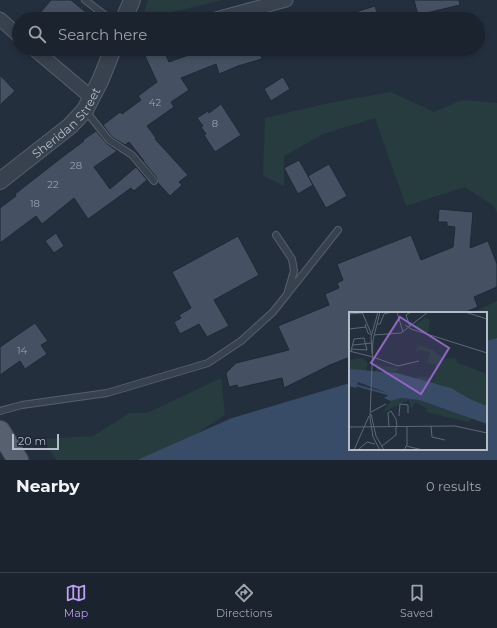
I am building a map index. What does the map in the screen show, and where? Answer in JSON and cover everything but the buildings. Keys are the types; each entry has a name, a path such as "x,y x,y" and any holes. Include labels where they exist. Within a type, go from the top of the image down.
{"main road":[{"path":"0,431 18,460"}],"street":[{"path":"127,12 132,0"},
{"path":"242,12 286,0"},
{"path":"0,19 12,30"},
{"path":"41,56 88,104"},
{"name":"Sheridan Street","path":"0,182 70,126 88,104 100,81 110,56"}],"lane":[{"path":"85,0 101,12"},
{"path":"88,104 109,140 132,156 154,181"},
{"path":"0,411 22,405 107,393 208,363 246,336 274,312 338,230"},
{"path":"276,235 292,259 294,271 288,294"}],"green space":[{"path":"148,0 223,0 172,12 144,12"},
{"path":"391,92 434,112 462,100 497,103 497,213 494,206 465,187 406,206 375,118 323,134 284,156 284,186 263,176 265,118 329,103"},
{"path":"497,301 497,338 487,341 487,312 474,312"},
{"path":"221,378 225,415 194,435 137,460 56,460 43,439 93,436 130,413 147,413"}],"water":[{"path":"497,338 497,460 137,460 232,418 349,383 349,450 487,450 487,341"}]}
